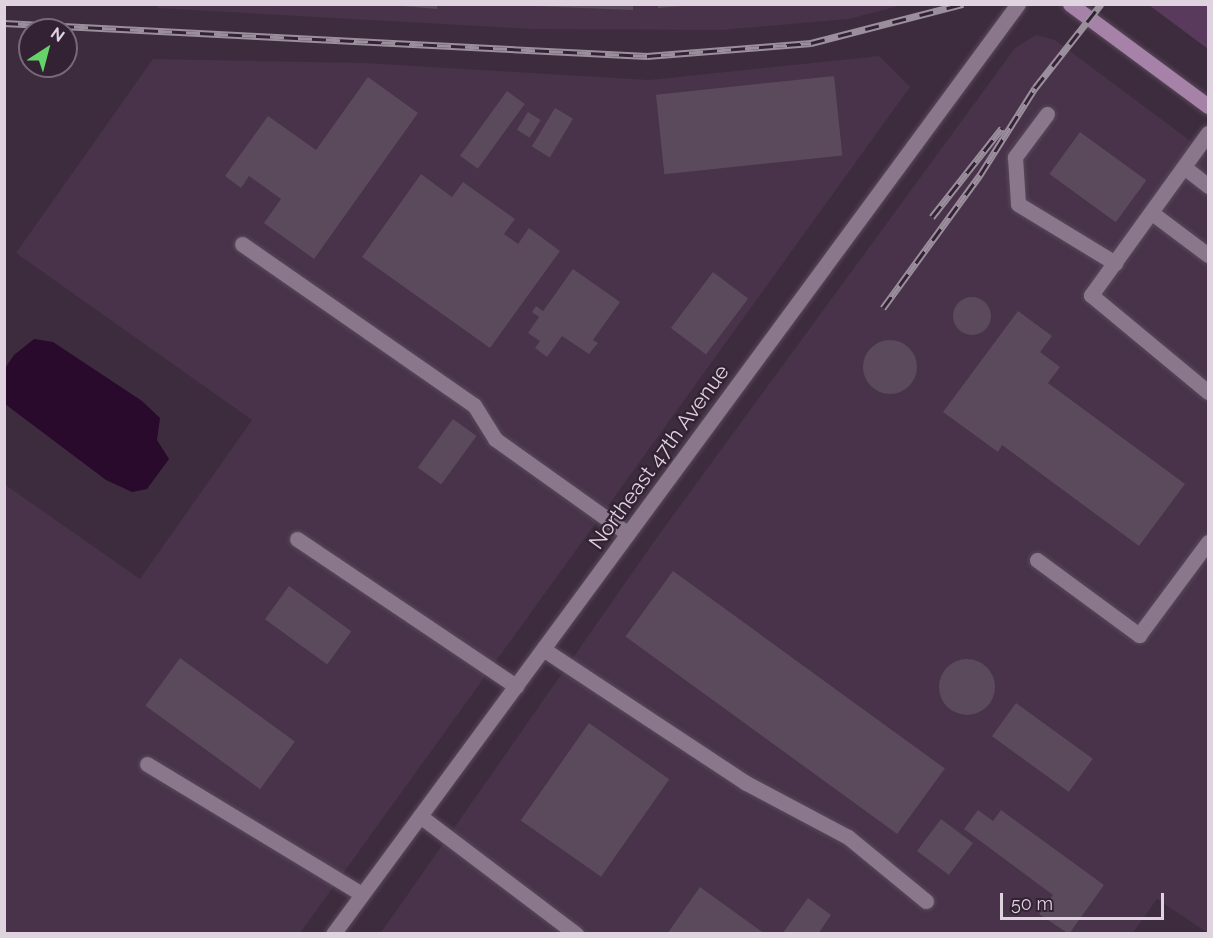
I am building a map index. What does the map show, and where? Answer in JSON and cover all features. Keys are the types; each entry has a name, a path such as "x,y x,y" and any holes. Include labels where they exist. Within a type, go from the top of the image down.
{"main road":[{"path":"1070,4 1209,106"}],"street":[{"name":"Northeast 47th Avenue","path":"333,933 1018,4"},
{"path":"1047,114 1015,157 1018,204 1115,263"},
{"path":"1209,132 1091,295 1209,392"},
{"path":"1184,167 1209,186"},
{"path":"1152,213 1209,255"},
{"path":"242,244 474,405 495,439 628,534"},
{"path":"297,539 516,686"},
{"path":"1037,560 1139,635 1209,542"},
{"path":"543,649 746,783 848,837 926,901"},
{"path":"147,764 362,894"},
{"path":"420,816 576,933"}],"shaded area":[{"path":"157,5 902,5 849,19 721,30 532,29 158,8"},
{"path":"1149,5 1208,5 1208,49"},
{"path":"1036,35 1055,40 1208,154 1208,933 1157,899 1132,934 380,934 658,536 1015,48"},
{"path":"879,56 910,87 300,933 5,933 4,484 140,579 252,420 16,253 153,59 365,63 649,80"},
{"path":"34,339 53,342 142,401 160,418 157,440 169,459 147,489 132,492 106,480 5,404 5,368 14,355"}],"building":[{"path":"483,4 633,4 633,10"},
{"path":"658,4 683,4 683,6 658,8"},
{"path":"390,5 437,5 437,9"},
{"path":"834,76 842,156 664,174 656,95"},
{"path":"368,77 418,113 314,259 264,223 281,199 249,176 241,188 225,176 268,116 316,150"},
{"path":"507,91 525,104 478,169 460,156"},
{"path":"555,108 573,119 550,157 532,147"},
{"path":"528,112 541,120 530,138 517,130"},
{"path":"1080,132 1146,180 1116,222 1049,174"},
{"path":"421,174 452,197 463,182 515,219 504,234 518,244 529,228 560,251 490,348 362,257"},
{"path":"573,269 620,302 593,340 598,343 589,354 562,336 547,357 535,348 540,341 528,333 539,317 532,312 536,306 543,311"},
{"path":"713,272 748,298 706,354 671,328"},
{"path":"972,297 985,303 991,316 985,329 972,335 959,329 953,316 959,303"},
{"path":"1018,311 1052,336 1040,352 1060,367 1048,383 1185,484 1139,546 1002,445 998,452 943,412"},
{"path":"890,340 900,342 909,348 915,357 917,367 915,377 909,386 900,392 890,394 880,392 871,386 865,377 863,367 865,357 871,348 880,342"},
{"path":"453,419 476,436 441,485 418,468"},
{"path":"673,571 945,768 897,834 625,637"},
{"path":"289,586 351,631 327,664 265,619"},
{"path":"180,658 295,741 260,789 145,706"},
{"path":"961,659 973,659 983,663 991,671 995,687 991,703 983,711 973,715 961,715 951,711 943,703 939,693 939,681 943,671 951,663"},
{"path":"1016,703 1093,759 1069,792 992,736"},
{"path":"589,723 669,779 601,877 521,820"},
{"path":"978,810 993,821 1001,810 1104,885 1069,934 1039,914 1053,895 964,829"},
{"path":"941,819 973,843 949,875 917,851"},
{"path":"700,887 765,934 667,934"},
{"path":"808,898 831,915 818,934 782,934"}],"railway":[{"path":"4,23 647,56 811,43 963,4"},
{"path":"883,308 980,175 1035,88 1101,4"},
{"path":"932,217 1002,128"}]}
